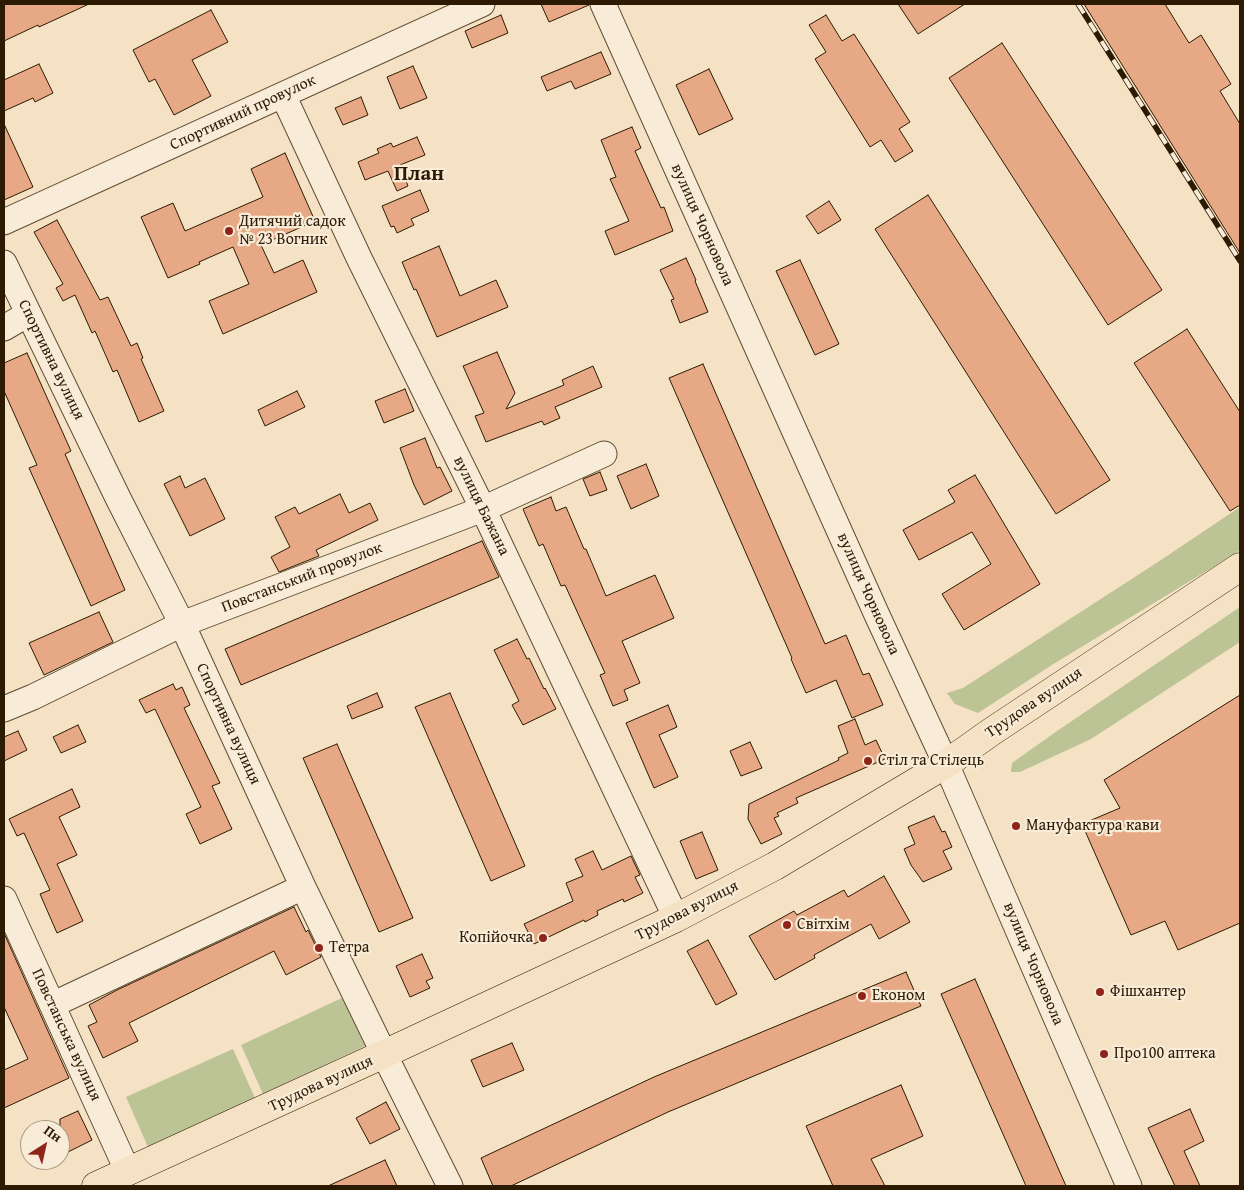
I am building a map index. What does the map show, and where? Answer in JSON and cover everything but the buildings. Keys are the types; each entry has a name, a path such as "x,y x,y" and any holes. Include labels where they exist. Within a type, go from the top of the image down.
{"main road":[{"name":"Трудова вулиця","path":"96,1186 676,918 775,866 946,764 991,732 1240,567"}],"street":[{"name":"Спортивний провулок","path":"4,222 482,4"},
{"name":"вулиця Чорновола","path":"604,4 869,597 946,764 1129,1186"},
{"name":"вулиця Бажана","path":"283,95 362,266 483,509 676,918"},
{"name":"Спортивна вулиця","path":"4,263 118,498 182,624 304,887 450,1186"},
{"path":"4,328 28,314"},
{"name":"Повстанський провулок","path":"4,709 33,697 182,624 483,509 604,454"},
{"path":"52,1005 304,887"},
{"name":"Повстанська вулиця","path":"4,899 128,1172"}],"green space":[{"path":"1240,507 1240,550 1233,555 1055,663 978,713 955,704 947,693 963,688"},
{"path":"1240,607 1240,642 1091,739 1020,772 1011,772 1012,763"},
{"path":"342,998 365,1046 263,1094 241,1045"},
{"path":"233,1049 255,1098 148,1147 126,1097"}],"railway":[{"path":"1078,4 1240,261"}],"place":[{"name":"Дитячий садок № 23 Вогник","path":"229,231"},
{"name":"Стіл та Стілець","path":"868,761"},
{"name":"Мануфактура кави","path":"1016,826"},
{"name":"Світхім","path":"787,925"},
{"name":"Копійочка","path":"543,938"},
{"name":"Тетра","path":"319,948"},
{"name":"Фішхантер","path":"1100,992"},
{"name":"Економ","path":"862,996"},
{"name":"Про100 аптека","path":"1104,1054"}],"district":[{"name":"План","path":"419,175"}]}
